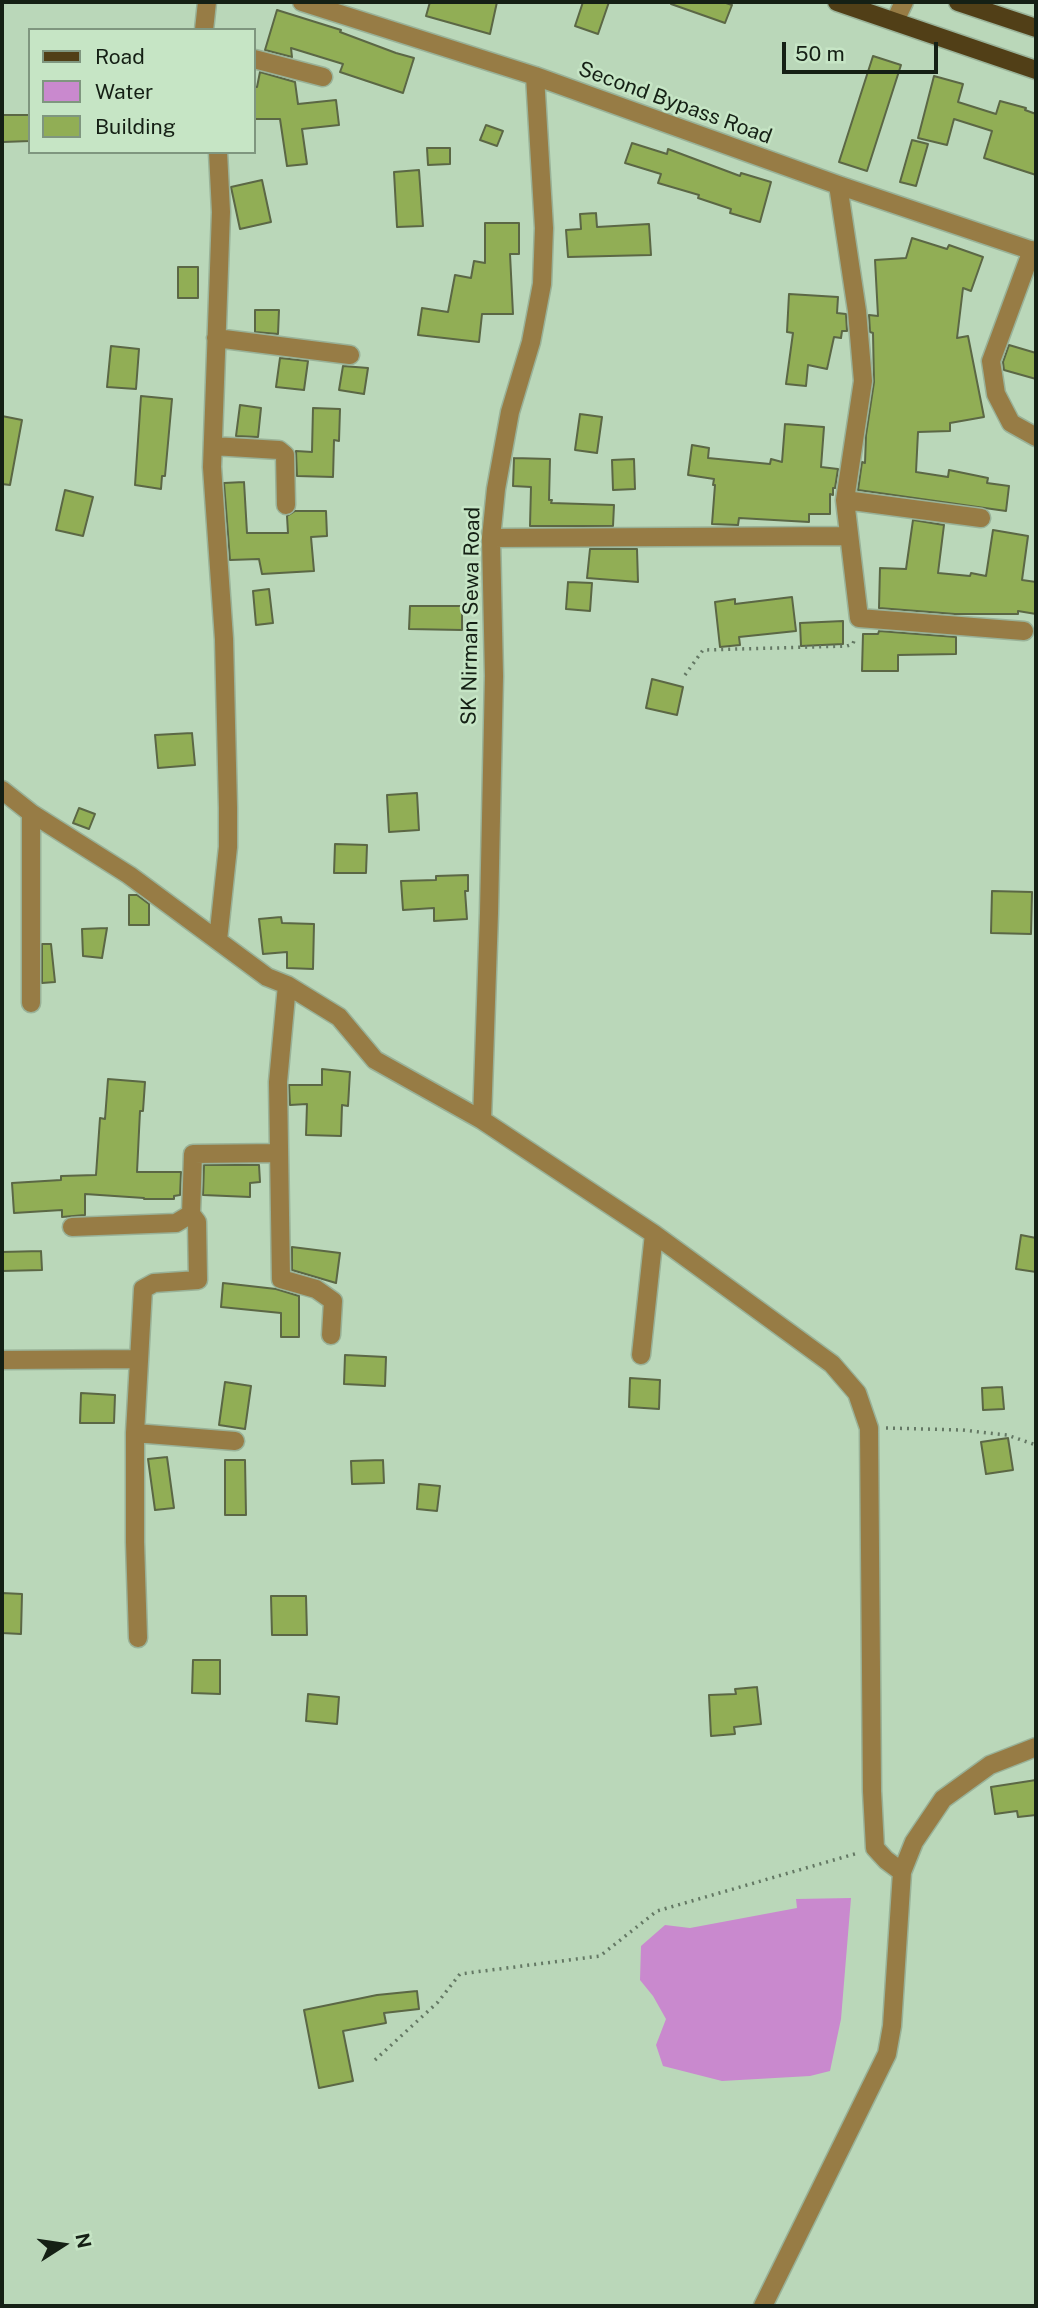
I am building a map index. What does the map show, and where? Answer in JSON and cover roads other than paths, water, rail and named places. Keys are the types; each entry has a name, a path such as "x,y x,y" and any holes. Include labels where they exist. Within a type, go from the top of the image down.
{"main road":[{"path":"838,2 1036,70"},
{"path":"958,2 1036,28"}],"street":[{"path":"204,28 207,2"},
{"name":"Second Bypass Road","path":"302,2 535,76 838,185 1034,251"},
{"path":"895,21 904,2"},
{"path":"256,59 323,76"},
{"name":"SK Nirman Sewa Road","path":"482,1120 494,690 491,538 496,489 510,412 531,342 542,284 544,228 535,76"},
{"path":"218,154 221,212 213,446 214,506 224,639 228,847 218,940"},
{"path":"838,185 857,311 863,381 845,500 859,618 1024,631"},
{"path":"1034,251 991,360 996,394 1011,423 1036,437"},
{"path":"216,338 350,355"},
{"path":"213,446 279,450 285,456 286,505"},
{"path":"845,500 981,518"},
{"path":"491,538 849,536"},
{"path":"2,790 31,813 129,875 267,977 287,985 338,1017 374,1060 482,1120 654,1234 832,1364 857,1393 869,1428 872,1791 875,1848 902,1872"},
{"path":"31,813 31,1003"},
{"path":"287,985 278,1082 281,1279 316,1289 333,1301 331,1335"},
{"path":"138,1637 135,1433 144,1289 154,1283 198,1280 197,1222 191,1214 193,1154 279,1153"},
{"path":"72,1227 176,1223 191,1214"},
{"path":"641,1355 654,1234"},
{"path":"2,1360 139,1359"},
{"path":"135,1433 234,1441"},
{"path":"763,2306 887,2054 892,2026 902,1872 914,1842 943,1799 990,1765 1036,1747"}],"water":[{"path":"851,1898 841,2019 830,2071 810,2076 722,2081 663,2066 656,2045 666,2019 640,1980 641,1946 665,1925 690,1928 797,1908 796,1899"}]}
